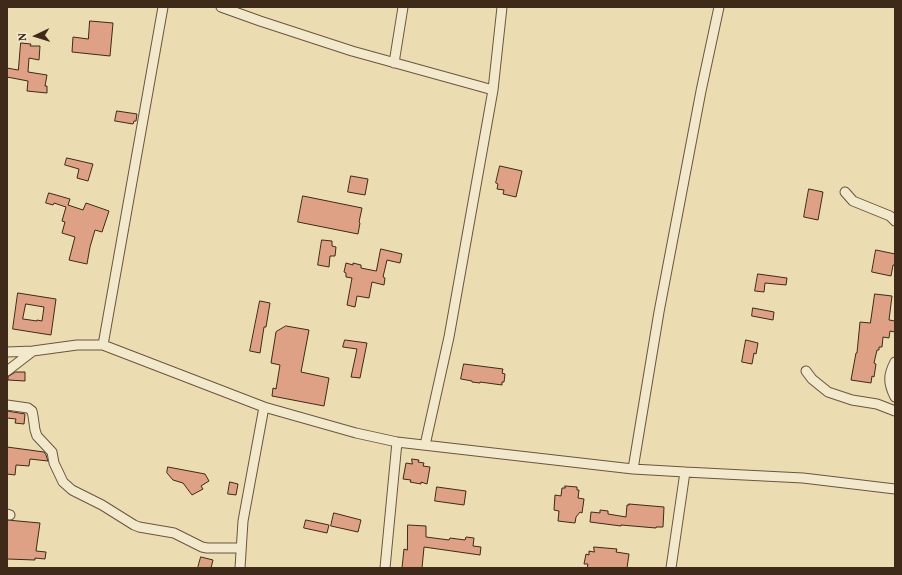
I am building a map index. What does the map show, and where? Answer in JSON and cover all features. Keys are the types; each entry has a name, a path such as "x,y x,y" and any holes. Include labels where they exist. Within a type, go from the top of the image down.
{"street":[{"path":"103,345 163,7"},
{"path":"221,7 352,51 493,90"},
{"path":"394,63 404,7"},
{"path":"426,445 449,337 493,90 502,7"},
{"path":"633,469 659,312 701,90 719,7"},
{"path":"845,192 853,201 890,216 895,221"},
{"path":"7,352 33,351 77,345 103,345 264,407 356,433 397,442 633,469 803,478 895,489"},
{"path":"7,371 33,351"},
{"path":"895,362 891,369 889,378 895,397"},
{"path":"806,371 812,379 828,392 852,400 877,404 895,411"},
{"path":"7,405 30,409 37,436 52,452 54,463 63,482 72,490 102,505 139,527 174,533 202,547 241,548"},
{"path":"240,568 242,521 264,407"},
{"path":"385,568 397,442"},
{"path":"671,568 685,472"}],"building":[{"path":"90,21 113,23 110,56 72,52 73,37 88,39"},
{"path":"21,43 31,44 30,46 40,46 39,60 29,58 28,72 47,75 45,86 47,86 47,93 27,91 28,81 7,77 7,68 18,70"},
{"path":"117,111 137,114 136,121 134,121 133,124 115,121"},
{"path":"67,158 93,164 88,181 77,178 79,169 65,165"},
{"path":"500,166 522,171 516,197 503,194 504,190 497,189 498,184 496,183"},
{"path":"351,176 368,179 365,195 348,192"},
{"path":"809,189 823,192 818,220 804,217"},
{"path":"49,193 70,199 68,205 83,210 86,203 109,211 102,232 95,230 87,264 69,260 75,237 62,233 65,222 62,221 66,207 54,203 53,205 46,203"},
{"path":"303,196 362,208 358,234 298,222"},
{"path":"322,240 332,241 332,246 336,247 335,256 330,256 329,267 318,265"},
{"path":"381,249 402,254 400,263 387,260 383,277 385,278 384,285 372,282 369,298 357,296 355,307 347,305 352,278 346,277 346,273 344,272 346,263 361,265 361,268 376,271"},
{"path":"876,250 895,254 895,265 893,265 891,276 872,272"},
{"path":"758,274 787,278 786,285 765,283 764,292 755,291"},
{"path":"18,293 56,299 51,335 13,329","holes":["26,304 44,307 42,321 23,319"]},
{"path":"875,294 892,296 889,320 895,321 895,332 890,331 889,338 883,337 882,347 879,347 879,350 877,350 874,363 876,364 874,377 872,376 871,383 851,380 857,353 860,322 870,323"},
{"path":"260,301 270,303 260,353 250,351"},
{"path":"753,308 774,312 773,320 752,316"},
{"path":"286,326 309,330 301,372 329,378 324,406 272,396 273,388 276,389 280,365 271,363 276,332"},
{"path":"345,340 367,343 360,378 351,377 357,349 343,347"},
{"path":"746,340 758,343 752,364 742,362"},
{"path":"464,364 503,369 502,373 505,374 504,382 502,382 502,385 472,382 461,379"},
{"path":"16,372 25,372 25,381 8,380 8,377"},
{"path":"7,411 25,414 24,424 15,423 16,419 7,418"},
{"path":"7,447 44,452 48,461 30,459 29,466 16,465 15,475 7,474"},
{"path":"412,459 419,460 418,462 424,463 423,466 430,467 427,484 421,482 421,484 410,482 411,480 403,479 406,463 412,464"},
{"path":"168,467 205,474 209,481 201,486 203,489 192,495 183,483 173,480 167,473"},
{"path":"230,482 238,484 236,495 228,494"},
{"path":"565,486 577,487 577,490 579,490 578,498 584,499 582,513 580,512 576,517 575,523 558,521 559,511 554,510 555,495 561,496 562,488 565,488"},
{"path":"437,487 466,491 464,505 435,501"},
{"path":"627,505 664,507 663,527 621,526 590,522 591,512 600,513 600,510 608,511 608,514 626,517"},
{"path":"334,513 361,520 358,532 331,526"},
{"path":"7,520 40,523 36,551 46,552 45,559 7,559"},
{"path":"306,520 329,525 327,533 304,528"},
{"path":"408,525 426,526 426,537 449,540 450,538 465,540 466,537 474,538 473,546 481,547 480,555 424,547 422,568 402,568 404,549 407,550"},
{"path":"594,547 617,549 616,552 629,554 627,568 587,568 588,564 584,564 586,554 589,555 589,551 594,552"},
{"path":"201,557 213,560 211,568 198,568"}]}
